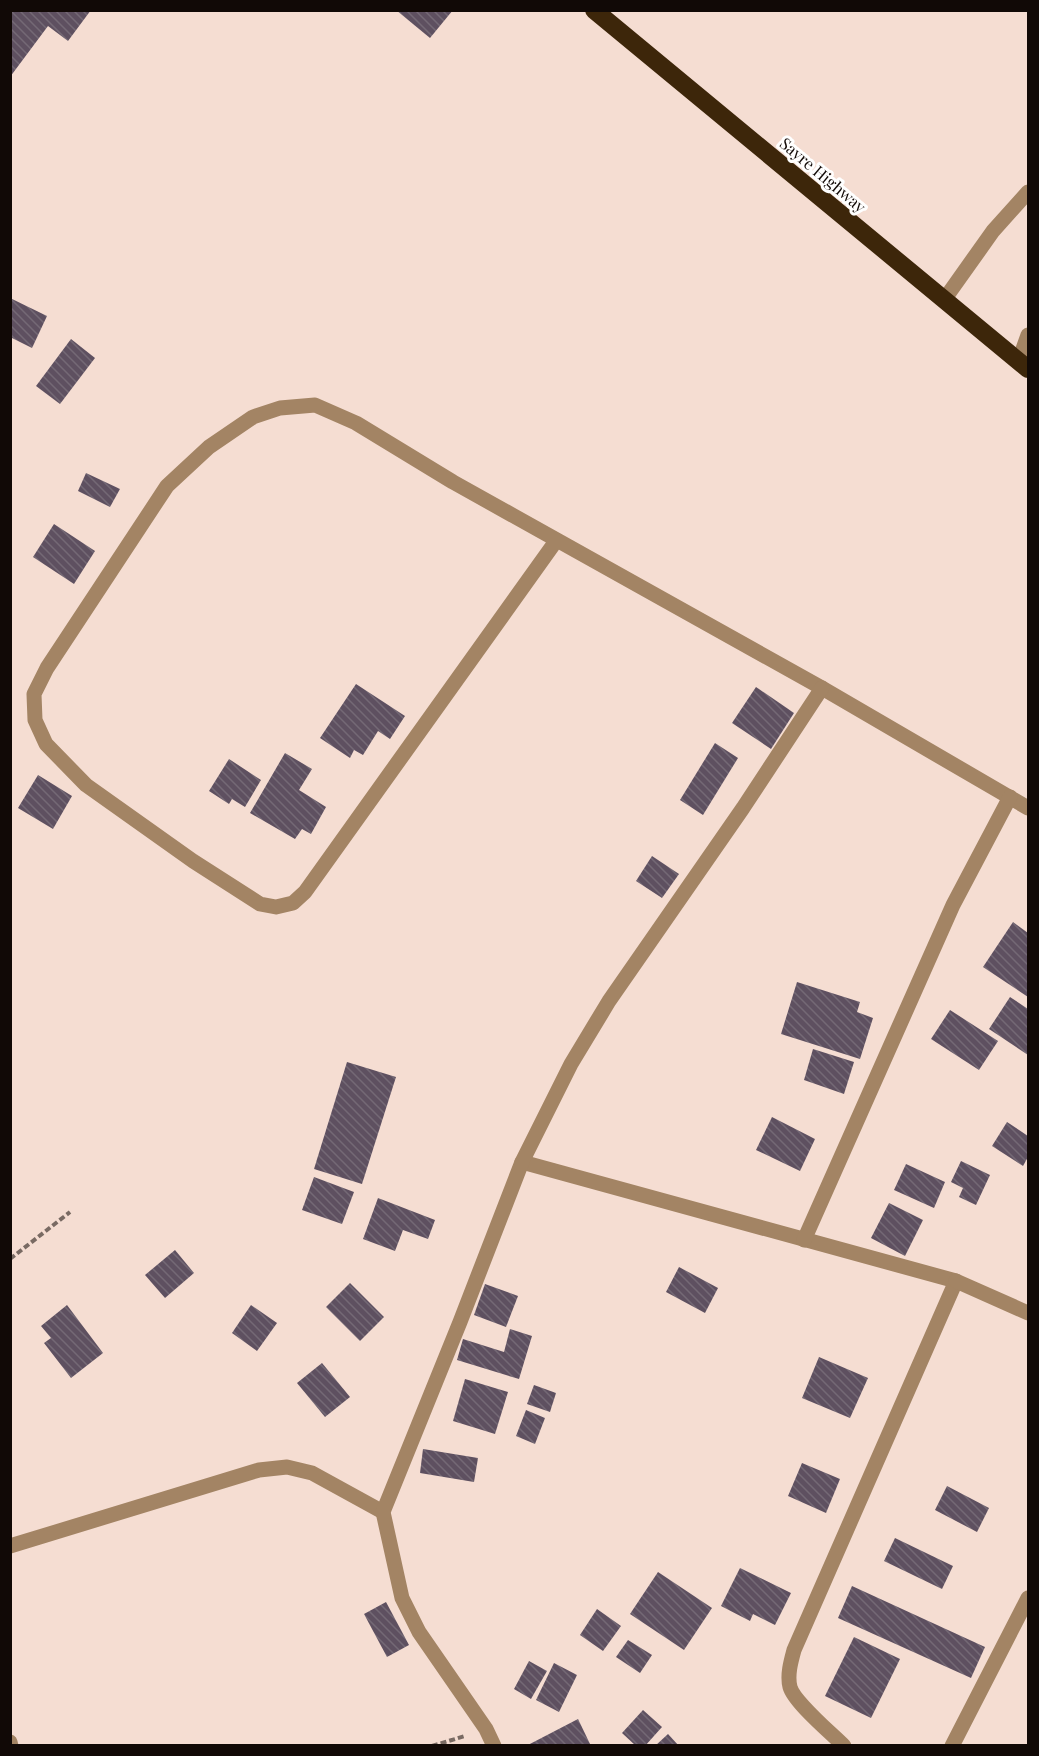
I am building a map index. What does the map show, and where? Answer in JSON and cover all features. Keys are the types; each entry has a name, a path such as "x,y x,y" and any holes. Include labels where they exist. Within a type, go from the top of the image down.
{"highway":[{"name":"Sayre Highway","path":"594,10 1024,364"}],"street":[{"path":"944,300 993,231 1029,192"},
{"path":"1024,364 1029,335"},
{"path":"556,541 311,884 293,903 276,907 260,904 86,785 46,744 35,720 34,694 47,668 167,486 208,447 253,417 280,408 315,405 356,423 556,541 822,688 1029,808"},
{"path":"494,1746 486,1730 419,1632 402,1598 383,1512 522,1162 571,1064 609,1001 743,808 822,688"},
{"path":"804,1240 953,905 1010,796"},
{"path":"522,1162 956,1281 1029,1313"},
{"path":"843,1746 797,1700 790,1688 789,1670 794,1650 956,1281"},
{"path":"10,1546 259,1470 287,1467 312,1473 383,1512"},
{"path":"952,1746 1029,1598"}],"path":[{"path":"10,1259 70,1212"},
{"path":"432,1746 486,1730"}],"building":[{"path":"10,10 91,10 68,41 48,26 10,77"},
{"path":"396,10 453,10 430,38"},
{"path":"10,298 47,316 32,348 10,337"},
{"path":"71,339 95,358 60,404 36,386"},
{"path":"86,473 120,489 110,507 78,491"},
{"path":"54,524 95,551 74,584 33,557"},
{"path":"356,684 405,716 390,739 378,731 363,755 354,750 350,758 320,738"},
{"path":"756,687 794,713 771,749 732,723"},
{"path":"715,743 738,758 703,815 680,800"},
{"path":"285,753 312,769 299,790 326,807 311,834 302,829 295,839 250,813"},
{"path":"229,759 261,780 245,807 232,799 229,804 209,791"},
{"path":"38,775 72,796 53,829 18,808"},
{"path":"652,856 679,874 662,898 636,881"},
{"path":"1013,922 1028,933 1028,997 983,967"},
{"path":"797,982 860,1002 857,1012 873,1018 860,1059 781,1034"},
{"path":"1010,997 1028,1009 1028,1055 989,1029"},
{"path":"950,1010 998,1041 979,1070 931,1039"},
{"path":"813,1049 854,1062 844,1094 804,1080"},
{"path":"347,1062 396,1077 362,1184 314,1169"},
{"path":"772,1117 815,1139 800,1171 756,1150"},
{"path":"1007,1122 1028,1136 1028,1157 1023,1166 992,1146"},
{"path":"961,1161 990,1175 976,1205 959,1197 963,1188 951,1182"},
{"path":"906,1164 945,1182 934,1208 894,1190"},
{"path":"314,1177 354,1192 342,1224 302,1210"},
{"path":"378,1198 435,1220 428,1239 403,1230 395,1251 363,1239"},
{"path":"889,1203 923,1220 905,1256 871,1238"},
{"path":"175,1250 194,1273 165,1298 145,1275"},
{"path":"679,1267 718,1288 705,1313 666,1292"},
{"path":"350,1283 384,1317 360,1341 326,1307"},
{"path":"485,1284 518,1296 506,1327 474,1315"},
{"path":"67,1305 103,1353 71,1378 44,1343 51,1338 41,1326"},
{"path":"251,1305 277,1323 257,1351 232,1333"},
{"path":"510,1329 532,1336 519,1379 457,1360 463,1339 504,1352"},
{"path":"819,1357 868,1378 850,1418 802,1398"},
{"path":"322,1363 350,1397 325,1417 297,1383"},
{"path":"465,1379 508,1392 495,1434 453,1421"},
{"path":"534,1385 556,1393 550,1412 527,1404"},
{"path":"526,1410 545,1418 535,1444 516,1436"},
{"path":"423,1449 478,1458 474,1482 420,1473"},
{"path":"802,1463 840,1479 826,1513 788,1496"},
{"path":"947,1486 989,1508 977,1532 935,1510"},
{"path":"895,1538 953,1566 942,1589 884,1561"},
{"path":"740,1568 791,1593 775,1625 753,1614 750,1621 721,1606"},
{"path":"658,1572 712,1608 684,1650 630,1614"},
{"path":"852,1586 985,1647 971,1678 838,1618"},
{"path":"386,1602 409,1645 387,1657 364,1614"},
{"path":"597,1609 621,1626 603,1651 580,1635"},
{"path":"854,1637 900,1659 871,1718 825,1696"},
{"path":"628,1640 652,1655 640,1673 616,1657"},
{"path":"529,1661 547,1671 531,1699 514,1689"},
{"path":"554,1663 577,1675 559,1712 536,1700"},
{"path":"643,1710 662,1727 645,1746 636,1746 622,1733"},
{"path":"578,1719 591,1746 526,1746"},
{"path":"668,1734 679,1746 655,1746"}]}
